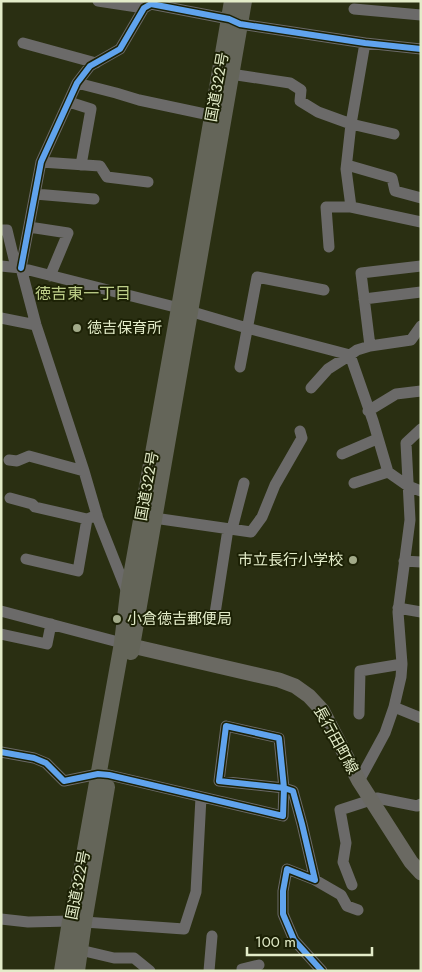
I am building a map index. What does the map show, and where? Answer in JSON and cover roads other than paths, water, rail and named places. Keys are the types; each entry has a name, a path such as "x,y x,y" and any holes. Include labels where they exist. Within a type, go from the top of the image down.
{"highway":[{"name":"国道322号","path":"232,1 235,21"},
{"name":"国道322号","path":"127,644 154,518 185,310 235,21 244,1"},
{"name":"国道322号","path":"62,971 77,922 103,775 122,698 127,644 128,593 185,310"},
{"name":"国道322号","path":"77,922 80,950 78,971"}],"main road":[{"name":"長行田町線","path":"127,644 279,680 295,686 309,696 322,710 359,781 411,862 421,873"}],"street":[{"path":"98,1 149,4 365,43 421,49"},
{"path":"21,268 40,162 77,83 90,66 120,49 149,4"},
{"path":"354,9 421,15"},
{"path":"22,43 96,63"},
{"path":"351,207 346,169 365,43"},
{"path":"226,73 290,83 300,90 300,101 318,112 352,124 394,134"},
{"path":"77,83 139,100 218,117"},
{"path":"69,102 92,109 81,165"},
{"path":"40,162 100,166 107,177 148,182"},
{"path":"347,165 392,178 395,191 421,198"},
{"path":"35,194 94,199"},
{"path":"329,247 326,207 351,207 421,222"},
{"path":"28,227 68,232 50,276"},
{"path":"1,230 7,230 14,258 21,268 36,325 84,471 92,517 128,593"},
{"path":"1,266 21,268 350,355"},
{"path":"370,346 361,273 421,266"},
{"path":"240,367 257,277 324,290"},
{"path":"364,299 421,292"},
{"path":"1,318 36,325"},
{"path":"311,388 328,369 357,350 370,346 411,340 421,326"},
{"path":"350,355 388,472 408,486 421,491"},
{"path":"368,411 396,394 421,391"},
{"path":"359,781 385,733 401,678 402,664 398,608 404,561 416,522 408,486 406,443 421,429"},
{"path":"154,518 251,532 262,517 275,485 302,438 300,431"},
{"path":"342,454 377,439"},
{"path":"8,460 17,461 29,456 84,471"},
{"path":"354,483 388,472"},
{"path":"214,620 230,529 244,483"},
{"path":"10,498 32,504 35,507 92,517"},
{"path":"26,559 78,571 92,517"},
{"path":"404,561 421,562"},
{"path":"398,608 421,612"},
{"path":"1,611 127,644"},
{"path":"1,634 47,644 51,624"},
{"path":"359,714 360,671 402,664"},
{"path":"394,707 421,718"},
{"path":"1,752 34,758 46,763 64,782 103,775 283,816 284,788 279,738 226,726 219,781 284,788 293,790 315,880"},
{"path":"1,919 28,922 77,922 184,929 196,892 201,797"},
{"path":"352,885 343,862 346,843 340,810 377,798 417,806 421,804"},
{"path":"322,971 294,940 283,914 283,891 287,869 315,880 341,895 347,906 358,910"},
{"path":"209,971 212,936"},
{"path":"80,950 114,958 134,958 150,971"},
{"path":"242,971 242,969 259,965"}],"place":[{"name":"徳吉保育所","path":"77,328"},
{"name":"市立長行小学校","path":"353,560"},
{"name":"小倉徳吉郵便局","path":"117,619"}],"district":[{"name":"徳吉東一丁目","path":"83,293"}]}
